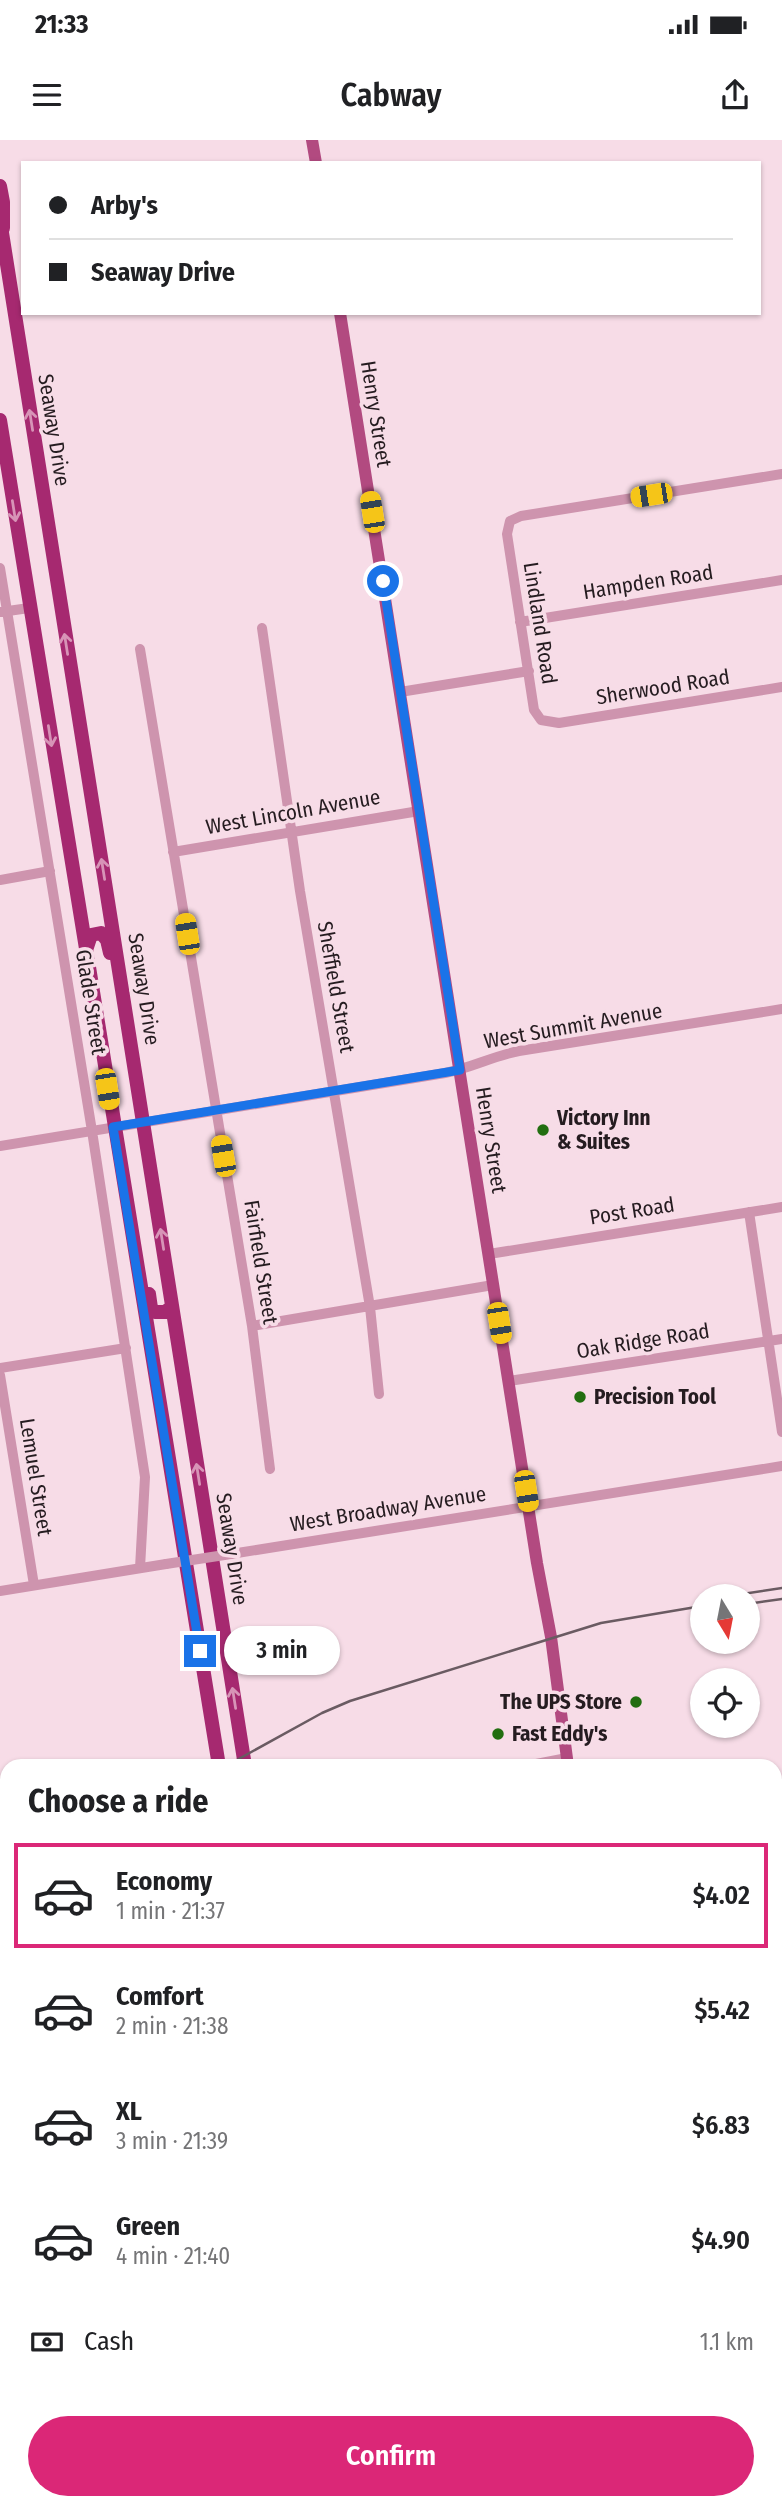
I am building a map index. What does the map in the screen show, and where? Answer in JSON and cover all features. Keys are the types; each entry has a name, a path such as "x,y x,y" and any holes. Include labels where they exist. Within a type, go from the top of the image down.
{"highway":[{"name":"Seaway Drive","path":"0,186 3,202 2,247 244,1759"},
{"path":"0,420 93,997 151,1308 160,1314 172,1307"},
{"path":"86,951 91,935 95,932 105,936 129,1073 139,1094"},
{"path":"117,1127 218,1759"}],"main road":[{"path":"312,140 316,161"},
{"name":"Henry Street","path":"340,315 551,1637 567,1759"}],"street":[{"name":"Lindland Road","path":"549,723 537,717 534,710 507,534 510,521 521,516 782,474"},
{"name":"Glade Street","path":"0,568 3,612 50,871 145,1477 140,1569"},
{"name":"Hampden Road","path":"520,622 782,580"},
{"path":"3,612 29,608"},
{"name":"Sheffield Street","path":"262,628 300,891 370,1307 379,1394"},
{"name":"Fairfield Street","path":"140,649 253,1326 270,1469"},
{"path":"400,692 528,671"},
{"name":"Sherwood Road","path":"549,723 782,687"},
{"name":"West Lincoln Avenue","path":"173,852 419,811"},
{"path":"0,880 50,871"},
{"name":"West Summit Avenue","path":"0,1146 460,1070 487,1059 519,1051 782,1009"},
{"name":"Post Road","path":"489,1254 782,1207"},
{"path":"749,1212 782,1432"},
{"path":"253,1326 494,1285"},
{"name":"Oak Ridge Road","path":"509,1381 782,1339"},
{"path":"0,1368 126,1348"},
{"name":"Lemuel Street","path":"0,1375 34,1586"},
{"name":"West Broadway Avenue","path":"0,1591 782,1466"}],"railway":[{"path":"760,1591 782,1588"},
{"path":"760,1602 782,1599"},
{"path":"239,1759 322,1713 350,1701 601,1623 690,1608"}],"place":[{"name":"Victory Inn & Suites","path":"543,1130"},
{"name":"Precision Tool","path":"580,1397"},
{"name":"The UPS Store","path":"636,1702"},
{"name":"Fast Eddy's","path":"498,1734"}],"route":[{"path":"200,1651 113,1127 460,1070 383,581"}]}
